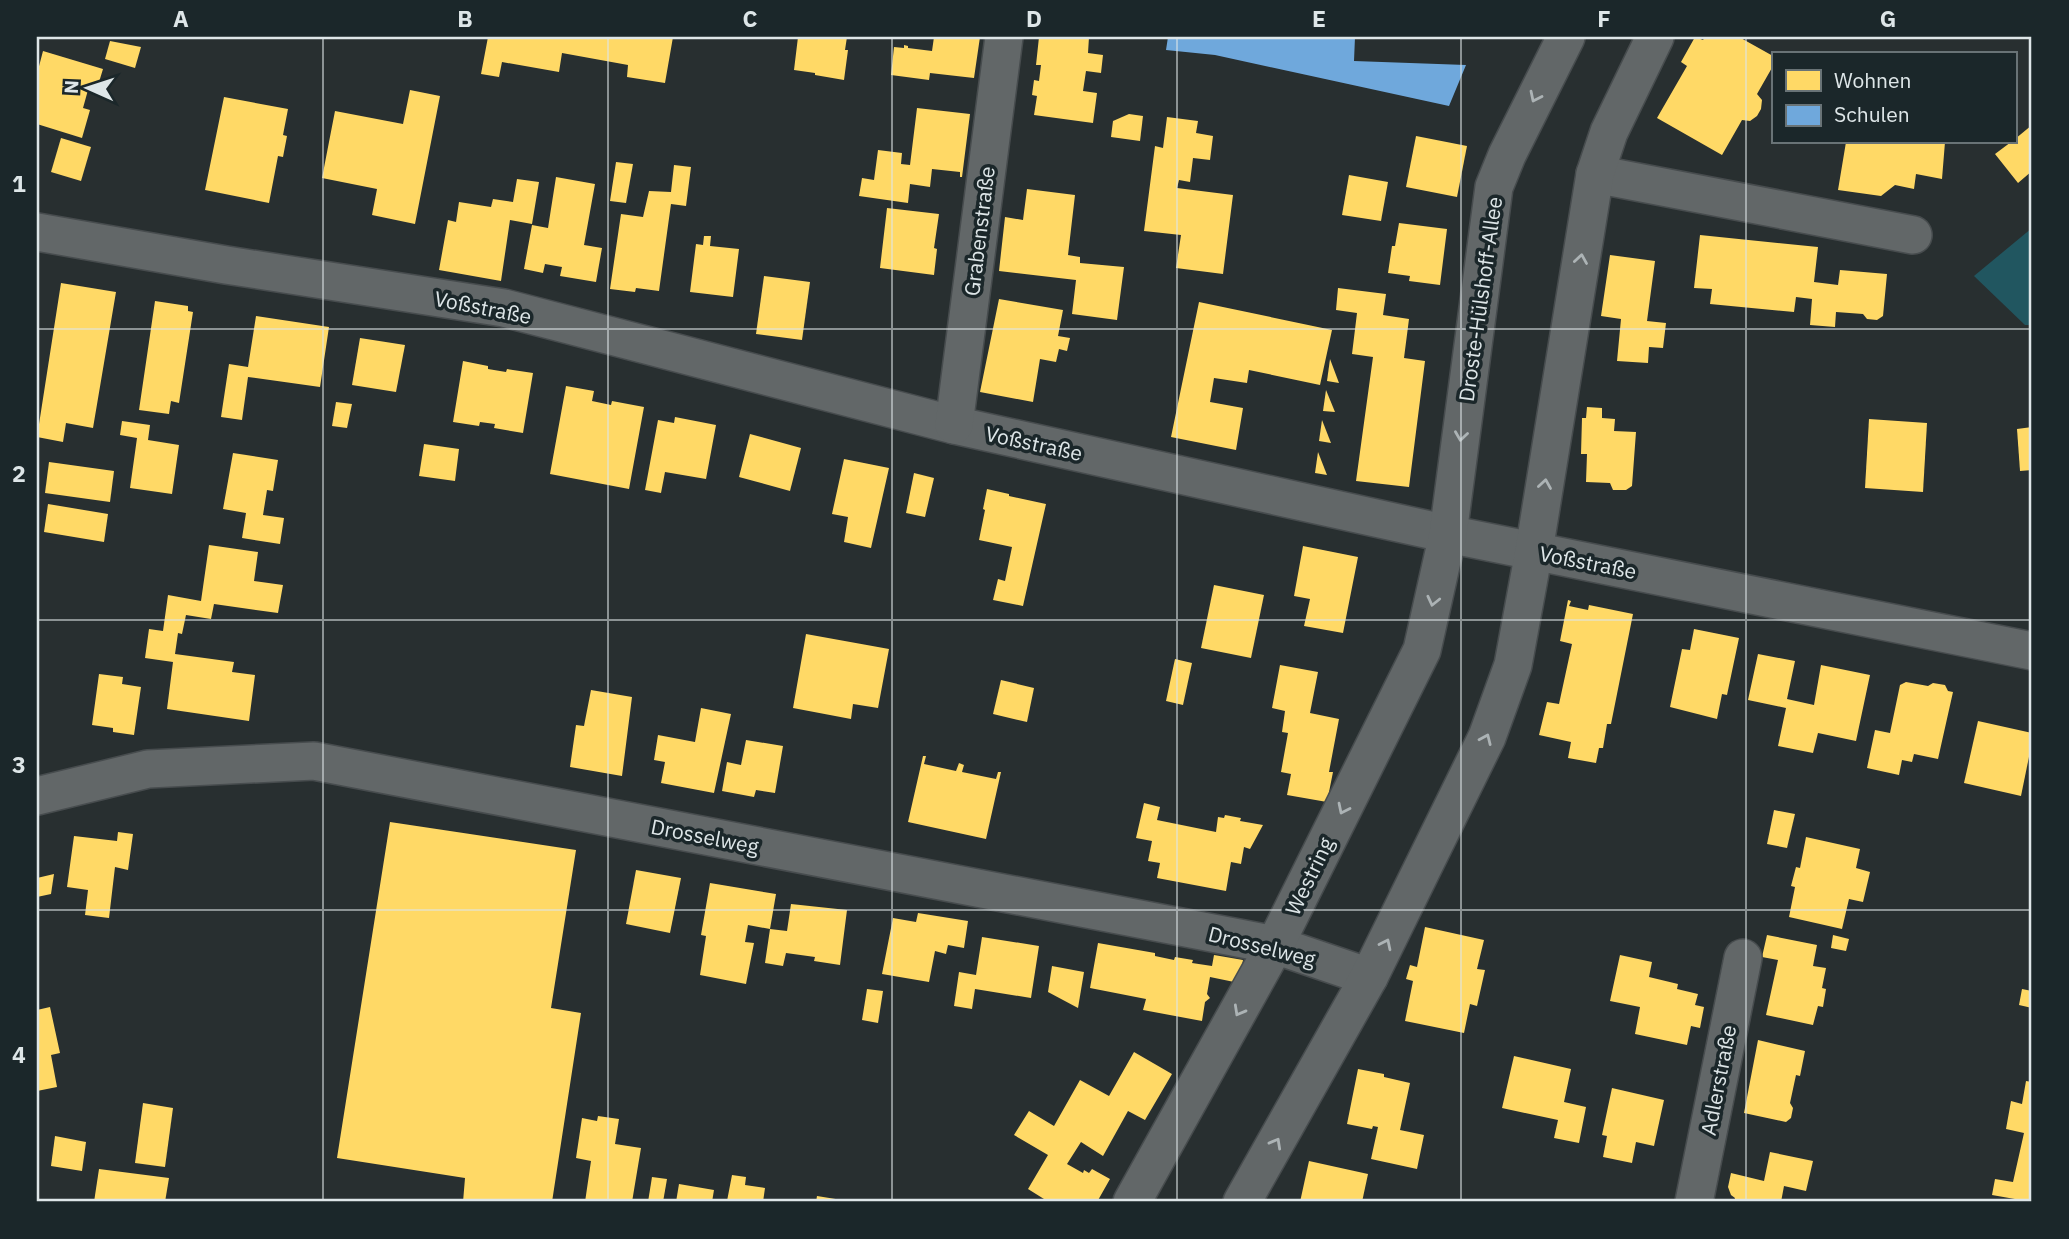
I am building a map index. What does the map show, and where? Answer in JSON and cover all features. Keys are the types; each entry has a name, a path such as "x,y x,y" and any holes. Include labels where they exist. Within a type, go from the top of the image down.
{"street":[{"name":"Grabenstraße","path":"954,425 1004,37"},
{"name":"Droste-Hülshoff-Allee","path":"1448,534 1494,187 1507,155 1566,37"},
{"path":"1242,1202 1369,977 1488,737 1513,665 1595,174 1609,132 1655,37"},
{"path":"1595,174 1913,235"},
{"name":"Voßstraße","path":"37,232 226,265 504,308 954,425 1448,534 2032,651"},
{"name":"Westring","path":"1132,1202 1275,945 1422,650 1448,534"},
{"name":"Drosselweg","path":"37,796 148,769 314,761 1275,945 1369,977"},
{"name":"Adlerstraße","path":"1694,1202 1743,958"}],"shaded area":[{"path":"2032,228 2032,325 2025,325 1974,276"}],"building: Wohnen":[{"path":"488,37 673,37 665,83 627,77 628,65 562,53 559,72 502,62 499,77 481,74"},
{"path":"798,37 847,37 844,80 794,70"},
{"path":"934,37 980,37 974,78 930,73 929,80 891,75 894,47 904,48 904,45 932,51"},
{"path":"1039,37 1089,37 1088,53 1103,55 1101,73 1086,71 1083,91 1097,93 1093,123 1034,115 1037,96 1032,95 1034,80 1039,81 1041,65 1036,65"},
{"path":"1695,37 1703,40 1705,37 1739,37 1772,55 1772,68 1757,94 1762,100 1761,109 1750,121 1742,120 1722,155 1657,118 1687,66 1681,62"},
{"path":"110,41 141,47 135,68 105,59"},
{"path":"43,51 103,69 96,92 88,90 83,108 90,110 82,138 37,124 37,74"},
{"path":"410,90 440,96 415,224 372,215 377,189 322,178 335,111 403,124"},
{"path":"224,97 288,109 283,135 287,136 283,157 278,156 269,203 205,190"},
{"path":"917,108 970,114 962,177 960,172 932,169 930,187 910,184 908,203 859,196 862,178 874,180 878,150 902,153 901,164 910,165"},
{"path":"1129,114 1143,116 1140,141 1111,137 1113,121"},
{"path":"1167,117 1198,121 1196,133 1213,136 1210,160 1193,158 1190,182 1179,180 1177,188 1233,195 1223,274 1176,268 1181,235 1144,231 1155,146 1163,148"},
{"path":"2032,125 2032,171 2018,183 1995,154 2008,144 2016,144 2016,138"},
{"path":"1416,136 1467,146 1457,197 1406,187"},
{"path":"61,138 91,147 81,181 51,172"},
{"path":"1846,144 1945,144 1942,179 1916,174 1914,189 1895,185 1881,196 1838,190"},
{"path":"616,162 633,164 626,203 610,201"},
{"path":"674,165 691,167 686,206 671,204 659,291 610,289 621,214 643,217 649,191 671,192"},
{"path":"1349,175 1388,182 1381,221 1342,215"},
{"path":"556,177 595,184 584,245 602,248 596,282 560,276 562,267 545,264 543,273 524,269 532,225 548,228"},
{"path":"517,179 539,182 532,224 510,220 501,281 439,270 448,220 456,222 459,202 491,207 493,199 513,202"},
{"path":"1027,189 1075,195 1068,255 1080,257 1080,263 1124,267 1117,320 1072,314 1076,280 999,271 1005,217 1023,220"},
{"path":"887,208 939,214 934,248 937,249 934,275 880,268"},
{"path":"1399,223 1447,229 1440,285 1409,281 1410,276 1388,273"},
{"path":"1700,235 1818,247 1814,282 1838,285 1840,270 1887,274 1883,316 1877,320 1867,319 1863,314 1836,312 1835,327 1810,325 1812,299 1796,297 1794,312 1710,304 1712,289 1694,288"},
{"path":"704,236 711,236 710,246 739,249 733,297 690,292 696,244 703,245"},
{"path":"1610,255 1655,261 1647,321 1666,323 1663,348 1649,347 1648,363 1617,361 1621,319 1601,316"},
{"path":"764,276 810,282 802,340 756,334"},
{"path":"61,283 116,292 93,428 66,423 63,442 37,437"},
{"path":"1338,288 1386,294 1383,315 1409,319 1404,358 1425,361 1409,487 1356,481 1373,357 1352,354 1357,313 1336,310"},
{"path":"999,299 1063,310 1058,336 1070,338 1067,351 1059,349 1056,362 1040,359 1033,402 980,392"},
{"path":"155,301 188,306 188,311 193,312 179,403 171,401 169,414 139,410"},
{"path":"1199,302 1332,330 1320,385 1249,370 1247,383 1214,378 1210,402 1243,408 1236,450 1171,437"},
{"path":"256,316 329,327 320,387 248,377 242,420 221,417 229,364 248,367"},
{"path":"360,338 405,345 396,392 352,385"},
{"path":"1330,359 1339,383 1327,381"},
{"path":"463,361 488,366 488,369 533,373 523,433 494,428 495,424 480,422 479,426 453,422"},
{"path":"566,386 594,391 592,401 611,405 612,401 644,407 629,489 550,474"},
{"path":"1326,390 1335,412 1323,411"},
{"path":"336,402 352,404 347,428 332,426"},
{"path":"1587,407 1602,408 1602,418 1615,419 1614,431 1636,432 1632,486 1626,490 1613,490 1610,483 1586,482 1587,454 1581,454 1582,418 1586,418"},
{"path":"675,417 716,425 706,479 665,472 661,493 645,490 658,420 674,423"},
{"path":"1869,419 1927,423 1923,492 1865,488"},
{"path":"1322,420 1331,443 1319,441"},
{"path":"122,421 150,425 148,440 179,445 172,494 130,488 137,438 120,435"},
{"path":"2032,427 2032,470 2020,471 2017,429"},
{"path":"750,434 801,448 790,491 739,477"},
{"path":"424,444 459,449 455,481 419,476"},
{"path":"1318,452 1327,475 1315,473"},
{"path":"233,453 278,460 273,491 267,490 263,515 284,518 280,544 242,538 246,513 223,509"},
{"path":"844,459 889,468 871,548 844,542 848,517 832,514"},
{"path":"49,462 114,471 110,502 45,493"},
{"path":"914,473 934,478 925,517 906,513"},
{"path":"987,489 1046,504 1023,606 993,600 998,579 1005,581 1012,547 979,540"},
{"path":"48,504 108,514 104,542 44,532"},
{"path":"209,545 258,552 254,581 283,585 278,613 214,604 211,619 186,615 182,634 178,633 175,654 234,662 232,672 255,675 249,721 167,709 173,662 145,658 149,629 163,631 168,595 201,601"},
{"path":"1303,546 1358,557 1343,633 1304,626 1310,599 1294,596"},
{"path":"1214,585 1264,595 1251,658 1201,648"},
{"path":"1568,600 1571,601 1569,606 1588,610 1589,605 1633,614 1611,724 1607,724 1603,748 1599,748 1596,763 1568,758 1571,742 1539,735 1547,702 1559,704 1572,644 1560,641"},
{"path":"1694,629 1739,638 1727,695 1722,694 1717,719 1670,707 1682,649 1690,650"},
{"path":"806,634 889,649 878,708 853,704 851,719 793,708"},
{"path":"1758,654 1795,661 1787,699 1814,705 1821,665 1870,675 1856,741 1818,733 1813,753 1778,746 1786,708 1748,700"},
{"path":"1175,659 1192,663 1183,705 1166,701"},
{"path":"1280,665 1318,672 1310,713 1339,719 1329,772 1333,772 1327,802 1287,795 1291,774 1281,772 1288,733 1282,732 1285,711 1272,708"},
{"path":"99,674 123,677 122,684 141,687 134,735 92,725"},
{"path":"1001,680 1034,688 1027,722 993,714"},
{"path":"1906,682 1928,686 1933,683 1945,685 1948,691 1953,692 1938,759 1914,754 1912,762 1902,760 1899,775 1867,768 1875,730 1890,733 1900,685"},
{"path":"591,690 632,697 622,776 570,767 576,725 584,726"},
{"path":"701,708 731,714 714,793 661,783 665,762 654,760 658,735 695,742"},
{"path":"1978,721 2032,733 2021,796 1964,783"},
{"path":"746,740 783,746 775,793 756,790 754,797 722,791 727,762 741,765"},
{"path":"923,756 926,756 924,764 956,771 959,763 964,765 962,772 996,779 998,772 1001,772 986,839 908,822"},
{"path":"1144,803 1160,807 1157,820 1216,832 1218,817 1224,818 1225,815 1263,825 1250,849 1244,847 1241,864 1231,862 1226,891 1157,878 1160,863 1148,861 1152,841 1136,838"},
{"path":"1774,810 1795,814 1787,848 1767,844"},
{"path":"390,822 576,850 551,1008 581,1013 552,1202 463,1202 465,1178 337,1158"},
{"path":"118,832 133,834 128,870 115,867 109,918 85,915 88,890 67,887 74,836 117,841"},
{"path":"1806,837 1860,849 1856,868 1870,872 1863,902 1849,899 1842,929 1789,917 1795,887 1791,886 1796,867 1800,868"},
{"path":"636,870 681,878 670,933 626,924"},
{"path":"54,874 51,894 37,897 37,878"},
{"path":"710,883 776,894 770,929 748,925 745,942 754,943 746,984 700,975 706,936 701,935"},
{"path":"791,904 847,910 840,965 814,961 815,957 786,953 783,966 765,963 770,929 787,931"},
{"path":"918,913 968,921 964,948 948,945 946,954 935,951 929,982 882,974 893,918 916,922"},
{"path":"1425,927 1484,940 1477,969 1485,970 1477,1006 1470,1004 1464,1033 1405,1021 1413,981 1406,979 1410,965 1417,967"},
{"path":"1767,935 1817,945 1813,966 1826,968 1822,988 1826,989 1823,1007 1818,1006 1813,1025 1766,1015 1778,960 1762,957"},
{"path":"1833,935 1849,939 1846,951 1831,948"},
{"path":"982,937 1039,946 1031,998 975,989 972,1009 954,1006 959,972 976,975"},
{"path":"1098,943 1155,953 1155,956 1174,960 1175,957 1193,960 1192,963 1212,966 1214,955 1243,960 1239,983 1210,977 1207,994 1210,998 1205,1002 1202,1021 1143,1010 1146,999 1090,988"},
{"path":"1620,955 1652,962 1649,977 1678,984 1677,989 1698,994 1695,1005 1704,1007 1700,1028 1691,1026 1687,1045 1635,1034 1640,1007 1610,1001"},
{"path":"1052,966 1084,972 1078,1008 1048,992"},
{"path":"867,989 883,991 878,1023 862,1020"},
{"path":"2022,989 2032,991 2032,1008 2019,1005"},
{"path":"50,1007 60,1053 51,1055 57,1087 37,1091 37,1010"},
{"path":"1758,1040 1805,1051 1800,1076 1796,1075 1790,1103 1793,1108 1791,1118 1786,1122 1744,1113"},
{"path":"1134,1052 1172,1074 1145,1120 1128,1111 1103,1156 1081,1142 1067,1164 1083,1173 1084,1170 1089,1173 1092,1169 1110,1179 1097,1202 1042,1202 1044,1199 1028,1189 1048,1155 1014,1135 1029,1111 1054,1126 1080,1080 1109,1096"},
{"path":"1514,1056 1571,1069 1564,1102 1586,1107 1579,1143 1554,1138 1558,1120 1502,1108"},
{"path":"1358,1069 1410,1083 1400,1130 1424,1135 1417,1169 1371,1159 1378,1127 1373,1126 1372,1129 1347,1124"},
{"path":"2026,1081 2032,1082 2032,1202 1992,1195 1995,1179 2013,1182 2024,1133 2006,1129 2011,1101 2022,1104"},
{"path":"1612,1088 1664,1100 1654,1146 1636,1142 1632,1163 1603,1157 1607,1136 1602,1135"},
{"path":"143,1103 173,1108 165,1167 135,1163"},
{"path":"598,1116 619,1119 615,1144 641,1148 632,1202 585,1202 591,1161 576,1158 582,1118 597,1121"},
{"path":"55,1136 86,1142 82,1171 51,1166"},
{"path":"1770,1152 1813,1161 1806,1191 1784,1186 1781,1202 1734,1202 1735,1198 1728,1187 1731,1173 1764,1181"},
{"path":"1309,1161 1368,1174 1362,1202 1300,1202"},
{"path":"99,1169 169,1178 165,1202 94,1202"},
{"path":"732,1175 746,1177 745,1185 765,1188 763,1202 727,1201"},
{"path":"652,1177 667,1179 663,1202 648,1202"},
{"path":"679,1184 714,1190 712,1202 676,1202"},
{"path":"817,1196 848,1201 816,1202"}],"building: Schulen":[{"path":"1168,37 1355,37 1354,61 1466,65 1449,106 1215,55 1166,50"}]}
